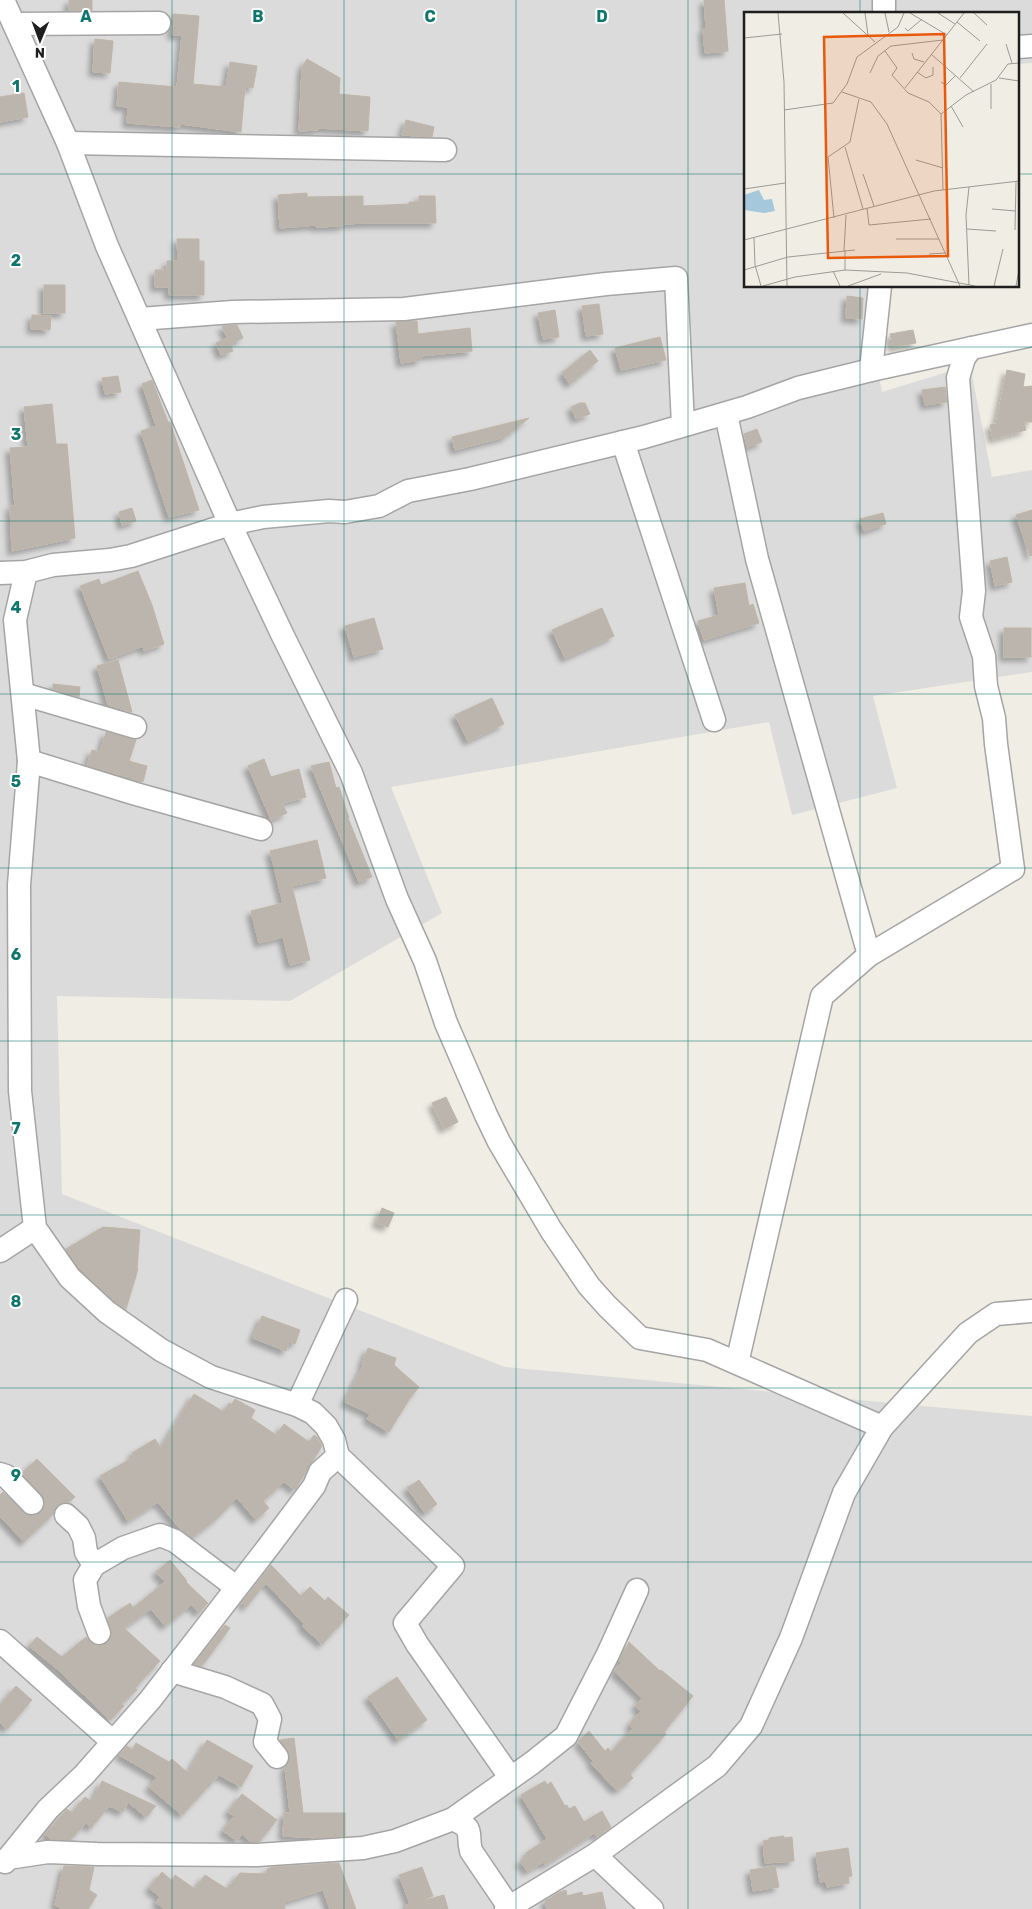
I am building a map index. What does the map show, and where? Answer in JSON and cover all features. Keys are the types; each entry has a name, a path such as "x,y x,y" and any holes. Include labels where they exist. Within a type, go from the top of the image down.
{"street":[{"path":"3,0 68,143 107,246 230,524 282,636 351,773 397,899 425,961 446,1023 498,1142 529,1194 588,1286 640,1338 706,1350 882,1427"},
{"path":"14,24 159,23"},
{"path":"68,143 445,150"},
{"path":"140,319 233,312 404,309 606,284 676,278 684,426"},
{"path":"871,370 880,288"},
{"path":"0,573 26,572 53,565 110,560 131,556 230,524 263,517 363,510 379,506 408,492 470,479 684,426 748,408 798,388 1032,335"},
{"path":"736,1363 822,996 869,955 1013,869 994,718 986,686 984,656 971,617 974,591 958,378 964,358 971,348"},
{"path":"726,414 757,559 869,955"},
{"path":"623,442 714,720"},
{"path":"26,572 15,620 29,761 19,886 20,1081 34,1228 70,1278 107,1312 133,1332 161,1350 211,1377 297,1405 313,1413 326,1426 334,1440 338,1456 453,1566 405,1623 417,1644 510,1777"},
{"path":"22,694 135,727"},
{"path":"29,761 261,829"},
{"path":"0,1251 34,1228"},
{"path":"297,1405 346,1300"},
{"path":"453,1819 468,1828 471,1835 469,1845 471,1851 508,1908 595,1856 717,1766 751,1726 791,1638 844,1493 882,1427 968,1333 996,1314 1032,1311"},
{"path":"4,1863 48,1810 150,1700 314,1486 320,1472 338,1456"},
{"path":"0,1474 6,1476 32,1503"},
{"path":"66,1515 78,1526 84,1538 86,1552 94,1565"},
{"path":"100,1633 89,1606 85,1580 94,1565 122,1548 160,1535 176,1542 236,1587"},
{"path":"4,1863 48,1852 257,1855 363,1848 394,1841 453,1819 532,1763 566,1736 608,1654 637,1590"},
{"path":"0,1641 113,1742"},
{"path":"172,1671 225,1687 262,1704 270,1719 265,1742 277,1757"},
{"path":"595,1856 652,1909"}],"shaded area":[{"path":"0,0 1032,0 1032,63 1020,64 1020,12 744,12 744,288 873,288 871,336 882,392 970,365 992,477 1032,470 1032,672 873,696 897,788 792,815 769,722 391,787 442,913 290,1001 57,996 62,1194 505,1367 1032,1416 1032,1909 0,1909"}],"building":[{"path":"69,0 92,0 92,10 69,10"},
{"path":"704,0 724,0 728,51 705,53 703,29 706,28"},
{"path":"173,14 199,16 193,84 226,87 230,62 257,66 253,88 245,87 241,132 181,124 180,127 127,123 128,107 117,106 119,82 177,87 182,35 172,35"},
{"path":"95,39 113,41 110,73 93,72"},
{"path":"307,59 340,78 339,94 370,97 368,131 318,128 318,130 299,131 302,68"},
{"path":"24,93 28,117 0,122 0,97"},
{"path":"406,120 434,127 432,137 402,135"},
{"path":"307,193 307,197 363,196 363,206 409,204 409,202 419,202 419,196 435,196 436,223 368,223 343,224 343,226 316,227 316,225 280,228 278,195"},
{"path":"177,239 199,239 199,261 204,261 204,295 169,295 169,287 155,287 155,270 167,270 167,261 178,261"},
{"path":"44,285 65,285 65,313 44,313"},
{"path":"847,296 863,298 862,319 846,318"},
{"path":"599,304 603,334 586,336 582,306"},
{"path":"555,310 559,337 543,339 538,313"},
{"path":"32,315 51,316 50,330 31,329"},
{"path":"417,321 418,334 470,328 472,351 420,356 421,360 401,363 396,322"},
{"path":"237,325 243,338 230,344 222,326"},
{"path":"913,330 916,343 893,347 890,334"},
{"path":"660,337 666,360 621,370 615,348"},
{"path":"227,338 233,351 221,355 216,343"},
{"path":"590,350 598,361 570,384 562,373"},
{"path":"1007,370 1025,374 1023,387 1032,386 1032,422 1024,422 1026,430 993,439 990,425 996,424"},
{"path":"118,376 121,392 105,394 102,378"},
{"path":"152,380 168,422 170,422 199,510 169,517 141,431 156,426 142,384"},
{"path":"945,387 947,402 925,405 922,390"},
{"path":"585,403 590,414 576,419 571,407"},
{"path":"52,404 56,444 67,444 75,538 12,551 10,506 15,506 10,448 28,447 24,407"},
{"path":"529,418 505,437 455,450 452,437"},
{"path":"757,429 762,442 747,447 744,434"},
{"path":"132,508 136,521 122,525 119,512"},
{"path":"1032,510 1032,555 1030,556 1016,515"},
{"path":"883,513 886,524 864,531 860,519"},
{"path":"1007,557 1012,582 995,586 990,561"},
{"path":"138,571 152,605 164,644 144,651 143,646 109,659 80,586 99,579 101,585"},
{"path":"745,583 749,606 753,604 759,623 704,640 698,621 719,615 714,588"},
{"path":"602,608 614,636 565,658 552,630"},
{"path":"374,618 383,649 354,657 345,626"},
{"path":"1004,628 1031,628 1031,657 1004,657"},
{"path":"118,660 132,712 108,705 97,666"},
{"path":"53,684 80,687 79,697 53,689"},
{"path":"492,698 504,724 468,741 455,715"},
{"path":"106,732 136,740 129,761 147,766 143,782 87,765 92,750 100,752"},
{"path":"264,759 271,777 299,769 306,797 282,803 287,813 271,820 248,766"},
{"path":"329,762 336,788 339,787 348,818 372,877 359,882 311,766"},
{"path":"317,840 326,878 292,886 310,960 290,965 283,937 259,943 251,911 283,903 270,851"},
{"path":"446,1097 458,1122 444,1129 432,1103"},
{"path":"382,1208 394,1213 388,1227 376,1223"},
{"path":"103,1227 140,1230 138,1269 126,1309 115,1302 80,1269 66,1249"},
{"path":"262,1316 300,1330 295,1344 289,1342 286,1351 253,1338"},
{"path":"368,1348 396,1358 394,1365 419,1387 389,1432 367,1419 370,1414 345,1402 364,1364 362,1364"},
{"path":"194,1394 224,1412 229,1403 231,1405 235,1399 255,1410 251,1418 276,1435 284,1424 309,1442 314,1435 322,1446 295,1490 284,1482 263,1501 269,1508 256,1520 237,1498 216,1519 192,1538 179,1528 158,1502 128,1521 100,1476 134,1457 132,1453 155,1439 161,1448"},
{"path":"37,1459 75,1497 69,1502 63,1502 57,1506 53,1514 24,1542 0,1516 0,1495 3,1492 28,1515 35,1516 41,1512 45,1506 45,1499 22,1473"},
{"path":"419,1480 437,1504 425,1513 407,1488"},
{"path":"170,1560 186,1582 208,1603 199,1613 191,1605 165,1626 151,1609 124,1628 160,1661 135,1688 137,1690 121,1704 124,1706 110,1720 56,1668 29,1646 37,1637 62,1657 86,1637 97,1646 104,1645 112,1635 108,1618 130,1603 133,1608 165,1582 156,1572"},
{"path":"271,1565 301,1596 310,1587 325,1601 328,1597 349,1615 322,1644 302,1626 304,1624 266,1583 246,1607 242,1603"},
{"path":"225,1625 230,1628 202,1666 194,1664"},
{"path":"629,1642 660,1671 693,1696 664,1732 666,1734 630,1774 633,1778 620,1789 615,1789 591,1763 593,1761 578,1742 589,1731 605,1751 608,1748 611,1752 633,1728 629,1725 641,1711 635,1706 642,1698 614,1671 621,1663 619,1661"},
{"path":"397,1677 427,1720 398,1740 368,1697"},
{"path":"16,1686 32,1700 7,1729 0,1723 0,1705"},
{"path":"294,1738 303,1813 345,1813 345,1836 319,1838 283,1836 284,1813 290,1813 285,1768 290,1756 280,1740"},
{"path":"207,1740 253,1766 241,1787 219,1775 182,1815 149,1787 157,1777 119,1755 127,1746 132,1750 136,1743 169,1762 172,1759 188,1773"},
{"path":"102,1781 156,1806 146,1817 128,1802 123,1812 109,1806 91,1828 86,1823 70,1840 50,1839 45,1834 67,1809 72,1813 85,1797 92,1802"},
{"path":"545,1781 547,1785 551,1782 565,1806 567,1805 569,1809 575,1806 584,1822 602,1811 611,1827 597,1837 594,1833 545,1865 544,1862 527,1871 520,1861 528,1856 526,1853 547,1839 521,1795"},
{"path":"242,1794 277,1820 259,1842 251,1842 242,1834 237,1841 223,1831 234,1816 228,1812"},
{"path":"784,1836 784,1838 792,1837 794,1861 765,1863 763,1841 769,1840 769,1838"},
{"path":"848,1848 852,1876 848,1877 849,1883 827,1887 826,1881 820,1882 816,1853"},
{"path":"339,1863 356,1909 330,1909 323,1890 284,1902 285,1909 165,1909 156,1903 160,1897 149,1888 162,1872 172,1881 175,1875 195,1889 205,1875 227,1889 240,1873 267,1874 267,1869 273,1867"},
{"path":"64,1866 94,1867 89,1890 97,1895 88,1909 62,1909 55,1905"},
{"path":"775,1866 779,1887 753,1891 750,1870"},
{"path":"422,1867 433,1896 415,1903 444,1895 448,1909 406,1909 406,1905 410,1904 399,1875"},
{"path":"566,1890 567,1896 582,1892 583,1896 602,1892 606,1909 547,1909 545,1901"}]}
